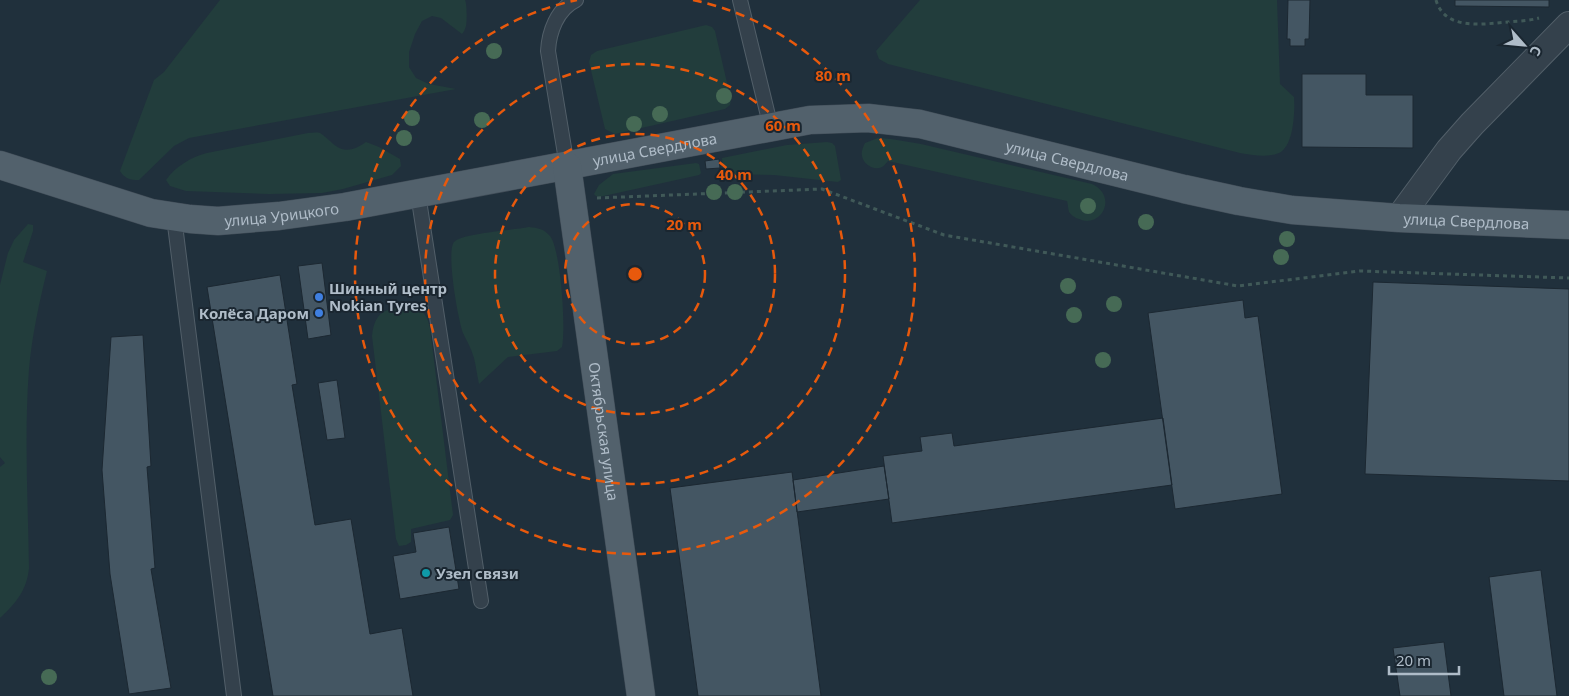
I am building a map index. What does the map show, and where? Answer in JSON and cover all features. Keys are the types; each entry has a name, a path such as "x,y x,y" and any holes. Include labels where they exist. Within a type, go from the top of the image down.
{"main road":[{"name":"улица Свердлова","path":"568,166 810,120 868,118 920,124 1239,201 1310,212 1399,218 1569,225"},
{"name":"улица Урицкого","path":"0,165 151,213 218,221 279,216 345,207 568,166"},
{"name":"Октябрьская улица","path":"568,166 571,199 642,696"}],"street":[{"path":"1399,218 1449,150 1569,25"}],"lane":[{"path":"568,166 548,44 549,37 561,12 576,0"},
{"path":"740,0 770,128"},
{"path":"418,194 481,601"},
{"path":"174,217 234,696"}],"path":[{"path":"1436,0 1441,12 1455,21 1466,24 1537,19 1544,16"},
{"path":"571,199 822,189 944,235 1238,286 1360,271 1569,278"}],"green space":[{"path":"220,0 465,0 466,24 462,34 441,18 432,16 422,21 409,52 409,67 416,78 429,84 456,89 189,138 174,146 139,180 133,180 124,176 120,171 154,80 164,72"},
{"path":"920,0 1277,0 1280,84 1294,97 1294,119 1291,136 1284,149 1274,155 1265,156 1240,153 888,64 879,59 876,51"},
{"path":"706,25 712,27 715,31 731,100 730,105 725,109 615,134 605,129 589,62 591,55 597,51"},
{"path":"308,133 320,133 339,148 348,150 366,142 400,159 401,166 392,175 322,193 269,194 186,191 170,186 166,180 189,160 207,153"},
{"path":"878,138 921,144 1092,184 1104,196 1104,210 1094,220 1087,221 1078,219 1069,212 1067,201 888,161 882,167 872,167 864,162 862,151 865,143"},
{"path":"827,142 835,146 841,180 838,182 774,175 724,174 722,158 787,145"},
{"path":"699,164 701,173 699,175 599,197 594,194 599,185 613,174"},
{"path":"28,224 33,225 33,231 23,262 47,271 36,320 29,369 27,443 29,568 26,583 20,596 0,618 0,467 5,463 0,457 0,285 8,253 14,240"},
{"path":"529,227 538,228 545,232 550,236 554,244 562,290 562,347 557,351 508,357 479,384 474,358 463,333 458,314 452,271 452,248 454,242 467,236"},
{"path":"409,306 424,313 430,328 453,515 450,520 411,529 411,542 399,546 396,539 372,336 376,321 383,312"}],"building":[{"path":"1288,0 1310,0 1309,39 1305,39 1305,46 1290,46 1290,39 1287,39"},
{"path":"1455,0 1549,0 1549,7 1455,6"},
{"path":"1302,74 1366,74 1366,95 1413,95 1413,148 1302,147"},
{"path":"719,159 720,168 706,169 705,161"},
{"path":"322,263 331,335 308,339 298,266"},
{"path":"280,275 297,384 292,385 315,525 351,519 370,634 402,628 413,696 273,696 207,287"},
{"path":"1373,282 1569,289 1569,481 1365,474"},
{"path":"1243,300 1245,318 1258,316 1282,494 1175,509 1148,313"},
{"path":"143,335 151,466 147,467 155,568 151,569 171,688 129,694 110,574 102,470 111,337"},
{"path":"337,380 345,438 327,440 318,383"},
{"path":"1163,418 1172,485 892,523 883,456 922,451 920,437 952,433 954,446"},
{"path":"884,466 889,499 797,512 793,480"},
{"path":"792,472 821,696 698,696 670,488"},
{"name":"Узел связи","path":"449,527 459,589 400,599 393,556 416,552 413,533"},
{"path":"1541,570 1557,696 1504,696 1489,577"},
{"path":"1444,642 1451,696 1400,696 1393,648"}],"place":[{"name":"Шинный центр Nokian Tyres","path":"319,297"},
{"name":"Колёса Даром","path":"319,313"},
{"name":"Узел связи","path":"426,573"}]}
